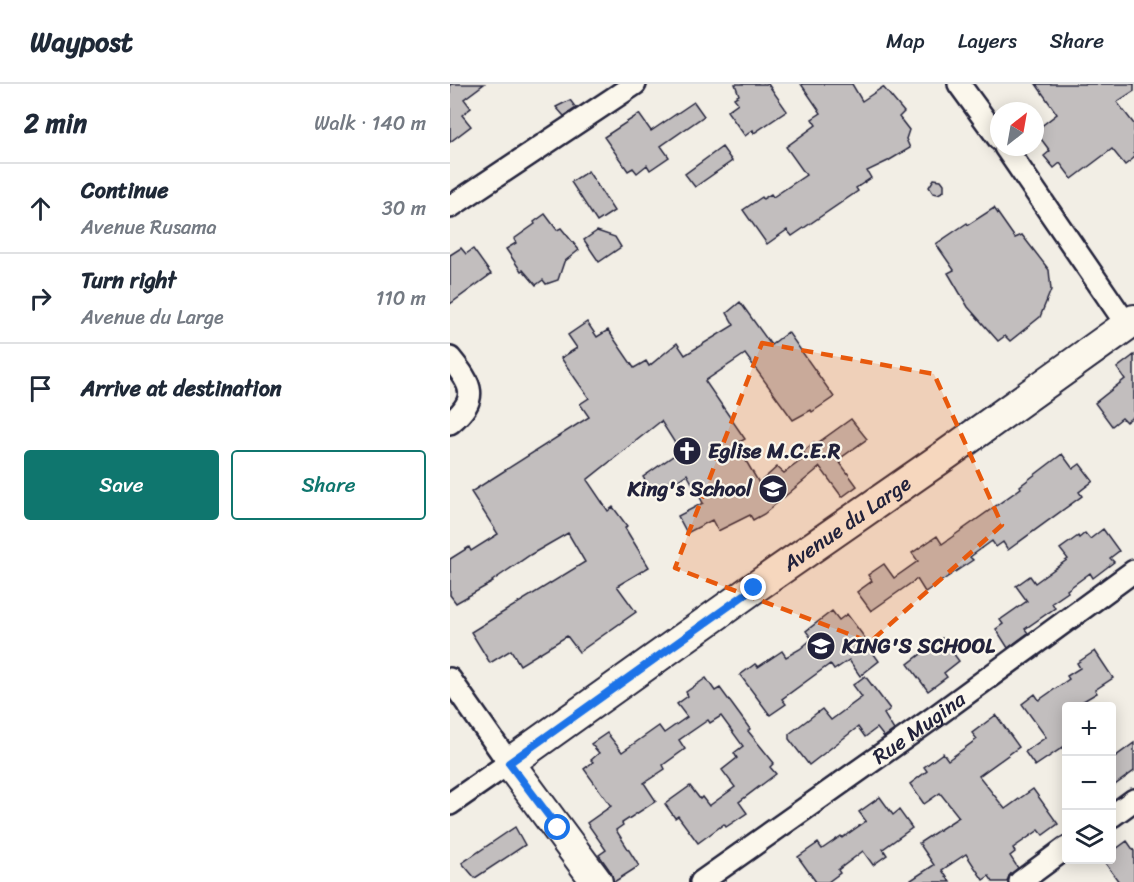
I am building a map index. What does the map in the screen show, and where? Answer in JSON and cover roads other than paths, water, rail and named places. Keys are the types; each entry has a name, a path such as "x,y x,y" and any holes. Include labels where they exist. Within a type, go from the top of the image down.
{"main road":[{"name":"Avenue du Large","path":"509,763 1130,323"},
{"path":"509,763 597,882"}],"street":[{"path":"450,207 635,84"},
{"path":"959,84 990,127"},
{"name":"Avenue du Large","path":"1011,156 1130,323"},
{"path":"450,358 470,389 470,398 463,412 450,423"},
{"name":"Rue Mugina","path":"701,882 936,716 1134,571"},
{"path":"450,679 509,763 450,804"},
{"path":"1116,813 1134,800"},
{"path":"1020,882 1062,851"}],"place":[{"name":"Eglise M.C.E.R","path":"687,451"},
{"name":"King's School","path":"773,489"},
{"name":"KING'S SCHOOL","path":"821,646"}]}
